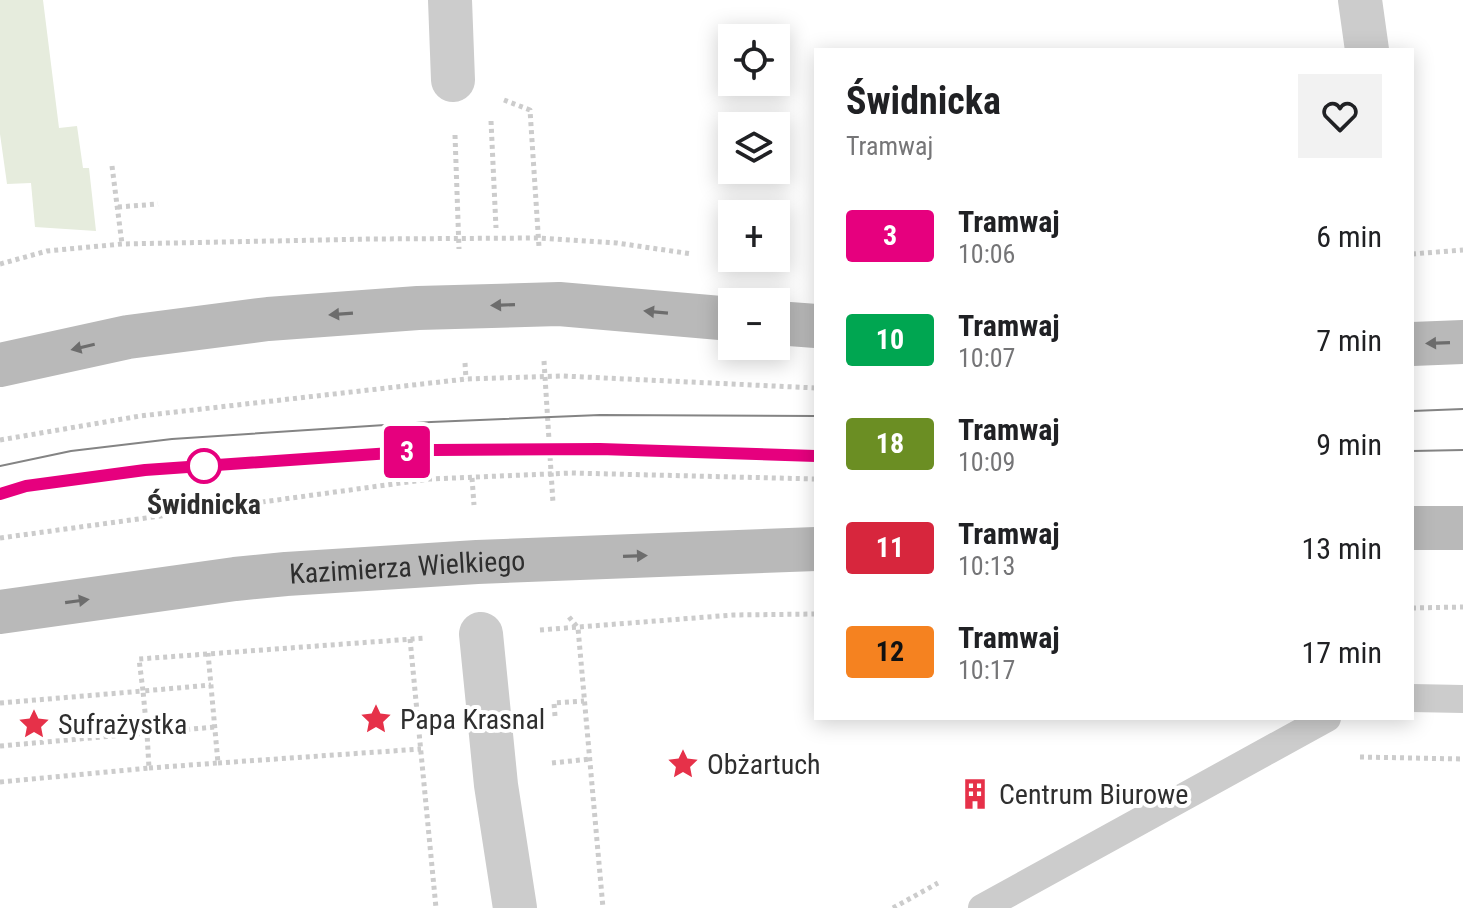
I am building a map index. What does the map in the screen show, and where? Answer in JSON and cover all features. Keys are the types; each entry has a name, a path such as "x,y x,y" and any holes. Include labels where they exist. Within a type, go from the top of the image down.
{"main road":[{"path":"0,365 128,337 268,319 418,308 559,304 718,318"},
{"path":"790,324 814,326"},
{"path":"1414,344 1463,342"},
{"path":"1414,528 1463,528"},
{"name":"Kazimierza Wielkiego","path":"0,612 286,574 477,562 814,549"}],"street":[{"path":"450,0 453,80"},
{"path":"1360,0 1367,48"},
{"path":"481,634 496,785 515,908"}],"lane":[{"path":"1414,698 1463,699"},
{"path":"982,908 1323,720"}],"path":[{"path":"453,80 459,239"},
{"path":"530,110 538,238"},
{"path":"492,135 496,228"},
{"path":"112,166 122,244"},
{"path":"118,207 158,204"},
{"path":"0,264 47,251 122,244 538,238 617,243 706,256"},
{"path":"1414,254 1463,250"},
{"path":"545,346 544,376 553,510"},
{"path":"0,440 140,416 466,379 544,376 814,388"},
{"path":"0,538 430,479 552,475 814,479"},
{"path":"472,478 474,515"},
{"path":"1414,608 1463,607"},
{"path":"149,768 139,659 733,615 814,614"},
{"path":"578,628 603,908"},
{"path":"410,639 436,908"},
{"path":"208,653 218,763"},
{"path":"0,703 211,685"},
{"path":"555,716 554,703 585,701"},
{"path":"0,746 215,727"},
{"path":"0,782 421,749"}],"green space":[{"path":"0,0 43,0 59,128 77,126 83,168 89,168 96,231 35,227 31,183 7,184 0,134"}],"tram line":[{"path":"1414,411 1463,409"},
{"path":"0,466 71,451 172,439 431,422 600,415 814,416"},
{"path":"0,493 26,486 145,470 434,450 550,448 814,456"},
{"name":"3","path":"0,494 26,486 145,470 434,450 550,448 814,456"},
{"path":"1414,451 1463,450"}],"place":[{"name":"Świdnicka","path":"204,466"},
{"name":"Papa Krasnal","path":"376,719"},
{"name":"Sufrażystka","path":"34,724"},
{"name":"Obżartuch","path":"683,764"},
{"name":"Centrum Biurowe","path":"975,794"}]}
